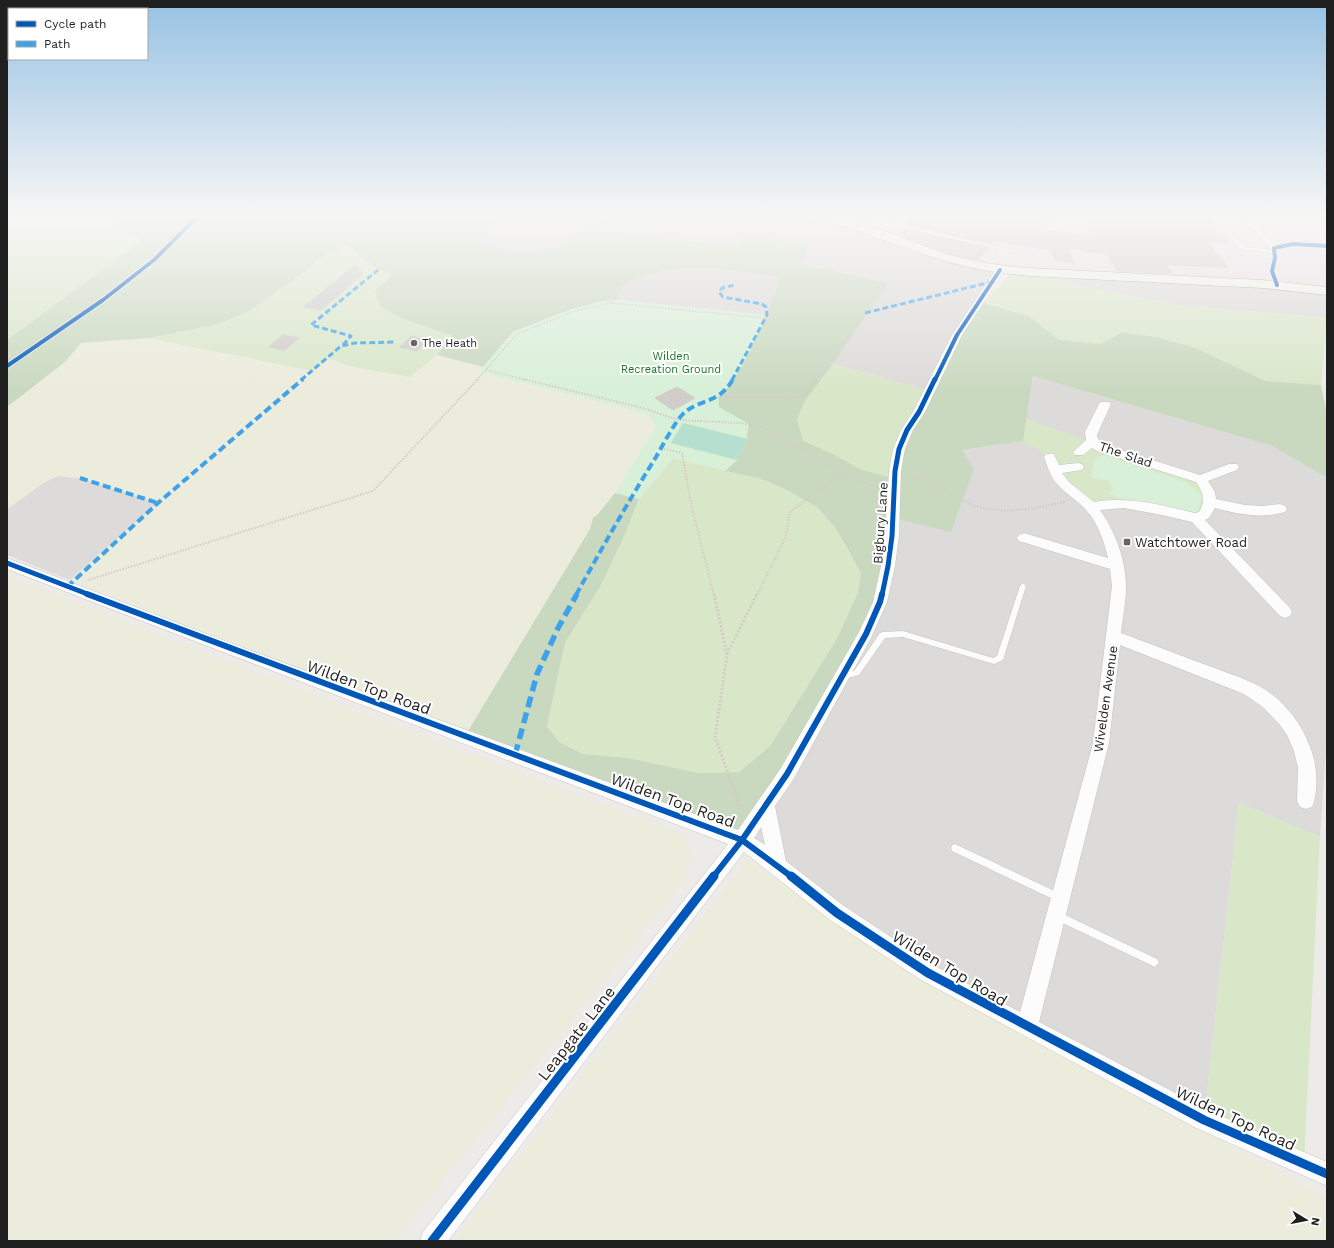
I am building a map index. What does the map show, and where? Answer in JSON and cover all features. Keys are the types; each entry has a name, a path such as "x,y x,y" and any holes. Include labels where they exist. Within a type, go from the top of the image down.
{"street":[{"name":"Bigbury Lane","path":"742,840 787,774 844,676 866,634 880,602 884,585 892,536 895,471 899,449 907,430 919,412 957,335 997,274"},
{"path":"1071,274 1278,285 1327,291"},
{"name":"The Slad","path":"1105,404 1091,432 1090,437 1092,442 1101,448 1200,479"},
{"path":"1079,452 1092,442"},
{"name":"Wivelden Avenue","path":"1027,1027 1101,743 1120,586 1117,566 1105,532 1086,503 1059,478 1052,463 1078,467"},
{"path":"1196,518 1204,515 1210,502 1208,488 1200,479 1233,467"},
{"path":"1210,502 1247,511 1280,509"},
{"path":"1086,503 1124,504 1162,510 1196,518 1285,612"},
{"path":"1024,538 1117,566"},
{"name":"Wilden Top Road","path":"7,563 67,587 742,840 778,866 837,913 928,973 1204,1120 1327,1174"},
{"path":"1114,636 1250,689 1268,700 1282,714 1295,734 1302,749 1306,764 1306,801"},
{"path":"766,804 778,866"},
{"name":"Leapgate Lane","path":"432,1241 742,840"}],"lane":[{"path":"1273,274 1278,285"},
{"path":"844,676 856,673 884,635 903,634 994,661 1000,658 1023,586"},
{"path":"955,848 1061,898"},
{"path":"1056,916 1154,962"}],"path":[{"path":"606,274 611,302"},
{"path":"67,587 373,491 486,370 516,334 575,311 611,302 765,318"},
{"path":"718,397 795,398 805,395 865,313"},
{"path":"486,370 643,408 678,420 739,423 758,426 781,435 794,445 820,459 842,476 873,486 894,490"},
{"path":"661,448 682,454 691,503 705,555 727,655"},
{"path":"895,471 932,483 974,505 998,510 1024,510 1086,503"},
{"path":"742,840 737,798 715,737 727,655 785,539 790,512 808,498 842,476"}],"shaded area":[{"path":"651,274 760,274 781,277 767,315 617,300 621,288 631,280"},
{"path":"851,274 998,274 930,391 833,364 889,283"},
{"path":"1102,274 1327,274 1327,291"},
{"path":"1056,277 1327,291 1327,318 1176,305 1070,284"},
{"path":"1033,376 1272,446 1327,478 1327,734 1320,837 1239,803 1204,1120 1027,1027 742,840 893,518 962,450 1023,441"},
{"path":"58,476 80,478 158,503 70,580 7,555 7,509 45,482"}],"green space":[{"path":"7,274 96,274 7,340"},
{"path":"96,274 301,274 249,311 219,324 148,338 81,343 65,362 7,407 7,340"},
{"path":"301,274 391,274 411,320 424,327 452,335 441,347 437,355 410,377 349,366 328,358 313,371 148,338 219,324 249,311"},
{"path":"391,274 651,274 631,280 621,288 617,300 605,301 572,309 513,332 483,367 437,355 452,335 404,319 381,306 375,291 392,275"},
{"path":"759,274 850,274 889,283 833,364 805,401 797,419 803,441 833,454 859,469 894,478 895,463 979,301 1029,316 1059,340 1101,344 1122,332 1156,337 1196,348 1265,381 1321,385 1327,414 1327,478 1272,446 1033,376 1023,441 962,450 974,469 951,532 893,518 880,602 742,840 468,731 590,529 593,518 615,493 639,499 625,534 601,585 565,643 547,726 559,742 583,754 629,758 698,773 739,772 770,746 839,635 858,592 861,574 834,526 817,507 787,490 759,478 725,471 737,460 748,439 719,407 718,397 736,375 745,359 763,323 780,277"},
{"path":"1013,274 1056,277 1070,284 1176,305 1327,318 1321,385 1265,381 1196,348 1156,337 1122,332 1101,344 1058,340 1029,316 986,302 1006,278"},
{"name":"Wilden Recreation Ground","path":"617,300 767,315 739,371 718,397 719,407 749,424 747,438 739,456 725,471 673,458 639,499 615,493 656,427 649,417 630,409 479,372 513,332 572,309 605,301"},
{"path":"148,338 313,371 328,358 349,366 410,377 437,355 483,367 480,372 630,409 644,414 654,420 656,427 615,493 593,518 590,529 468,731 225,641 70,580 158,503 80,478 58,476 45,482 7,509 7,407 65,362 81,343 92,340 107,341"},
{"path":"833,364 930,391 894,478 859,469 833,454 802,441 797,419 805,401"},
{"path":"1027,419 1205,484 1204,515 1139,506 1091,507 1059,478 1050,457 1023,441"},
{"path":"683,423 748,439 737,460 671,443"},
{"path":"1104,455 1186,482 1202,495 1198,513 1120,498 1109,494 1113,488 1107,480 1092,478 1095,461"},
{"path":"673,458 759,478 787,489 817,507 834,526 861,574 858,592 839,635 770,746 739,772 698,773 629,758 583,754 559,742 547,726 565,643 601,585 625,534 639,499"},
{"path":"7,576 316,696 687,837 693,861 677,889 393,1241 7,1241"},
{"path":"1239,803 1320,837 1304,1163 1204,1120"},
{"path":"748,859 886,957 1327,1199 1327,1241 455,1241"}],"building":[{"path":"344,274 363,274 321,310 304,307"},
{"path":"283,335 299,338 285,350 269,347"},
{"name":"The Heath","path":"411,336 428,340 417,351 400,347"},
{"path":"677,387 695,398 673,410 655,398"}],"marked path":[{"path":"343,345 351,336 311,325 373,274"},
{"path":"865,313 991,282"},
{"path":"515,755 537,674 558,628 631,497 682,415 699,404 718,397 729,386 767,315 766,307 762,304 723,297 719,292 722,288 735,285"},
{"path":"67,587 158,503 341,346 355,343 394,342"},
{"path":"80,478 158,503"}],"cycle path":[{"path":"7,366 103,300 136,274"},
{"path":"432,1241 742,840 787,774 866,634 880,602 888,566 892,536 895,471 899,449 907,430 919,412 957,335 997,274"},
{"path":"1273,274 1277,285"},
{"path":"7,563 220,645 742,840 778,866 837,913 928,973 1204,1120 1327,1174"}],"place":[{"name":"The Heath","path":"414,343"},
{"name":"Watchtower Road","path":"1127,542"}]}
